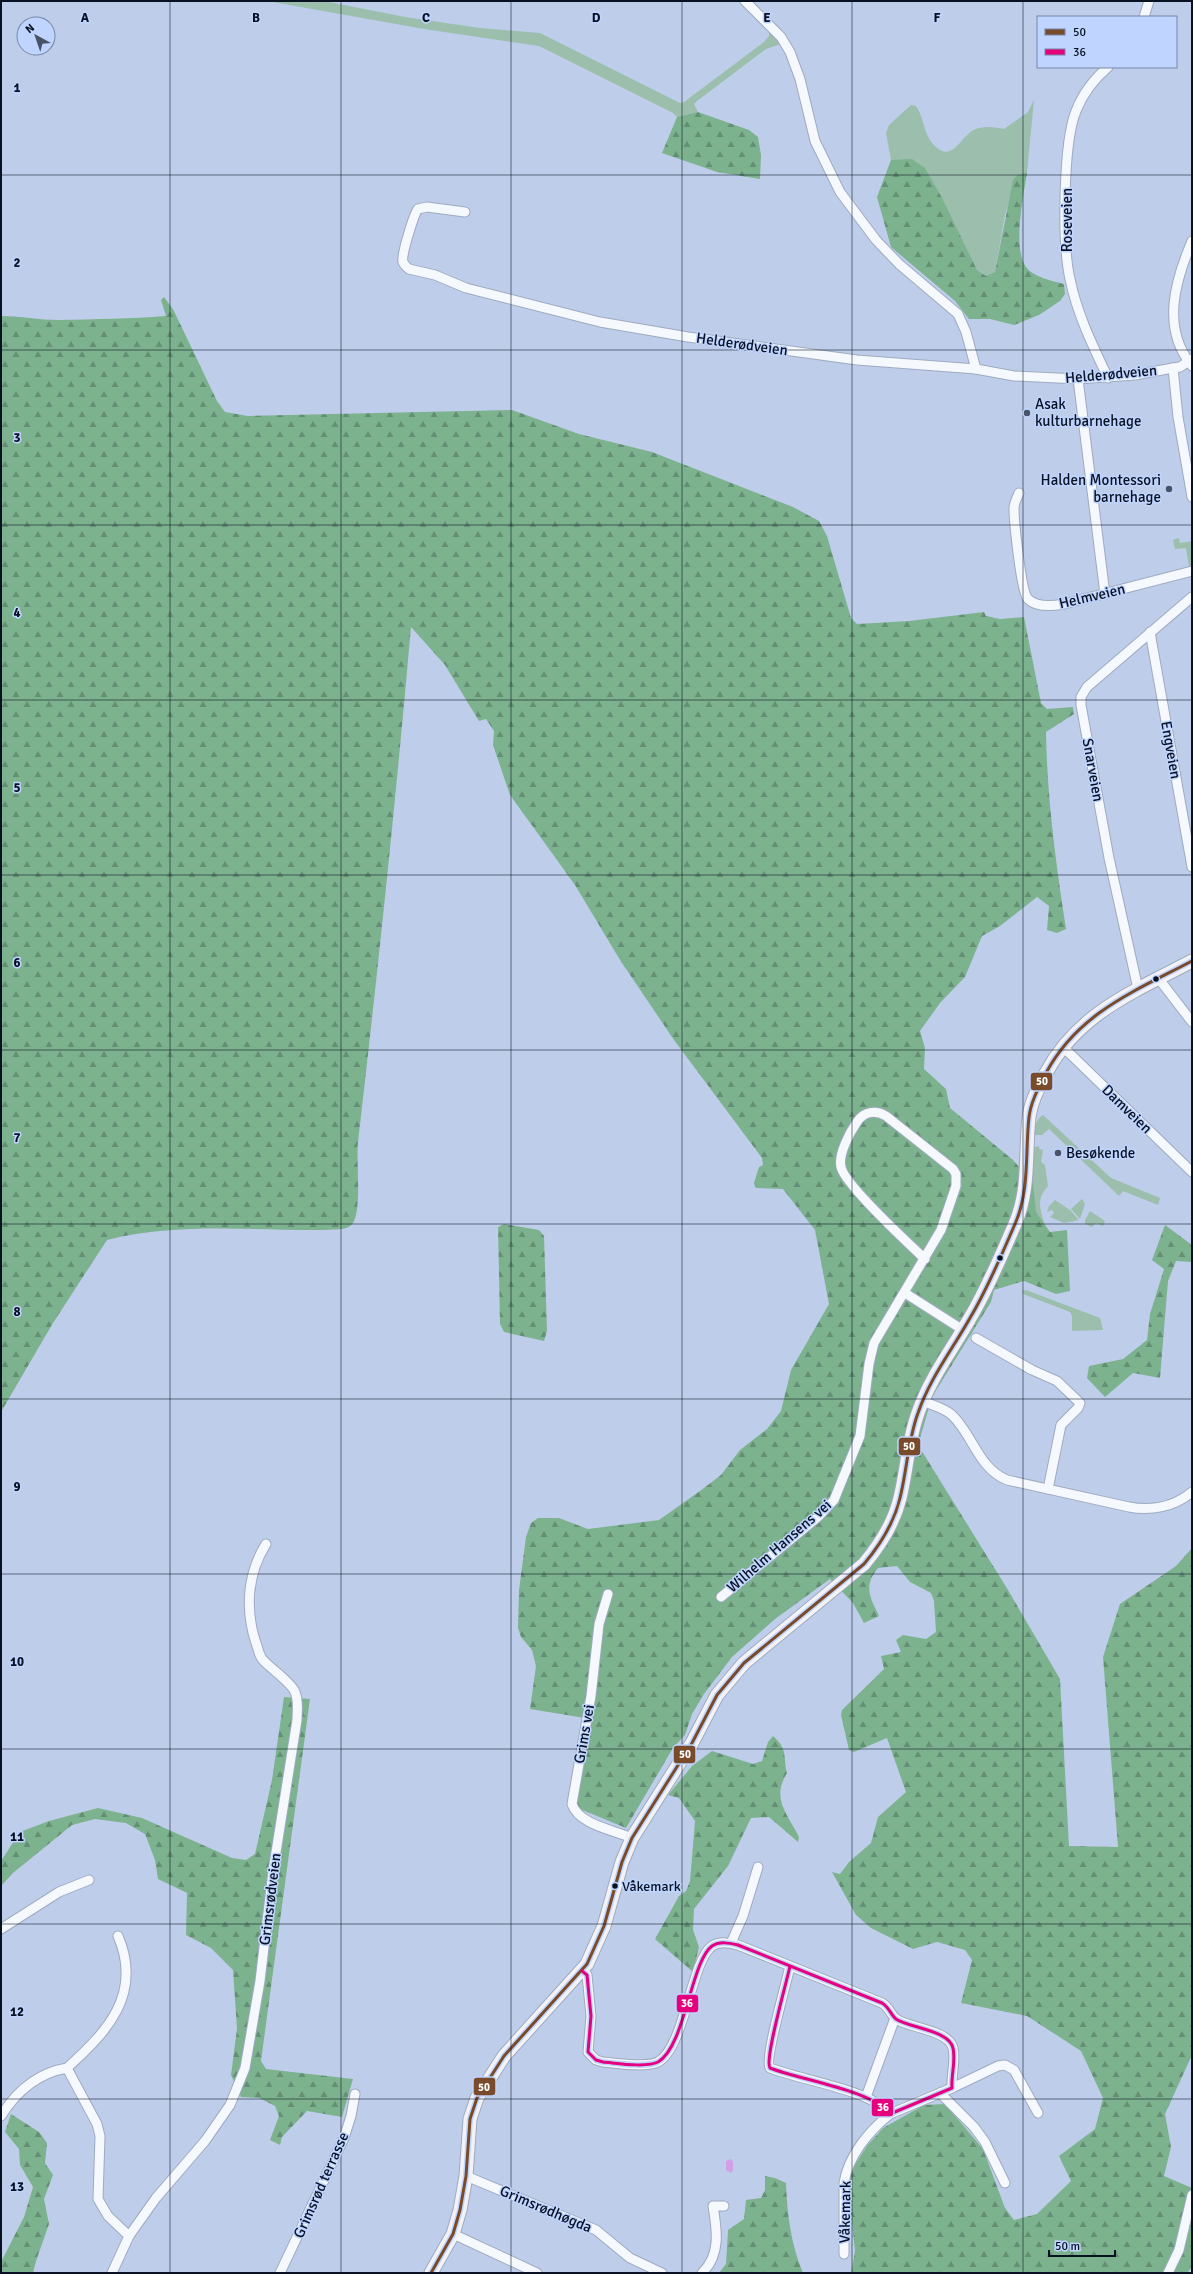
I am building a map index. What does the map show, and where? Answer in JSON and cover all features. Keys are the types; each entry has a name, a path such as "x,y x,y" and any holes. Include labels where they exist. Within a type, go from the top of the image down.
{"main road":[{"path":"431,2273 453,2234 460,2210 466,2176 470,2119 477,2098 504,2056 556,1997 582,1971 604,1926 622,1862 632,1838 692,1743 717,1695 731,1675 840,1584 874,1552 889,1528 900,1498 912,1434 922,1401 935,1373 978,1304 1016,1221 1025,1184 1030,1115 1038,1088 1062,1046 1099,1011 1192,961"}],"street":[{"path":"745,1 781,37 790,52 800,79 815,141 840,192 876,240 899,264 958,314 966,332 976,370"},
{"path":"1144,16 1150,1"},
{"name":"Roseveien","path":"1107,68 1086,91 1072,122 1067,170 1066,256 1076,306 1108,378"},
{"name":"Helderødveien","path":"465,212 427,207 418,209 413,215 403,258 406,267 435,275 466,288 632,328 857,360 976,370 1014,376 1078,380 1108,378 1173,368 1191,362"},
{"path":"1191,362 1177,337 1174,306 1176,284 1192,241"},
{"path":"1173,368 1175,399 1192,497"},
{"path":"1078,380 1105,594"},
{"name":"Helmveien","path":"1019,493 1014,506 1016,536 1022,579 1028,599 1036,604 1055,605 1105,594 1192,571"},
{"name":"Snarveien","path":"1138,989 1109,858 1081,701 1087,687 1192,597"},
{"name":"Engveien","path":"1150,632 1192,867"},
{"path":"1159,979 1192,1022"},
{"name":"Damveien","path":"1062,1046 1192,1172"},
{"name":"Wilhelm Hansens vei","path":"720,1597 818,1516 834,1500 860,1436 872,1347 882,1327 905,1293 925,1259 938,1236 956,1186 956,1174 949,1165 886,1116 878,1112 869,1112 856,1122 841,1157 841,1167 844,1175 925,1259"},
{"path":"905,1293 963,1330"},
{"path":"976,1338 1032,1370 1057,1380 1080,1403 1078,1408 1061,1424 1048,1488"},
{"path":"922,1401 944,1410 954,1417 983,1461 1000,1477 1129,1507 1146,1509 1179,1502 1192,1492"},
{"name":"Grimsrødveien","path":"112,2273 129,2236 156,2198 205,2141 230,2106 245,2068 251,2041 260,1981 273,1871 296,1720 297,1702 295,1691 262,1659 251,1627 249,1597 251,1579 256,1562 266,1544"},
{"name":"Grims vei","path":"608,1594 599,1624 591,1696 572,1804 575,1812 584,1820 632,1838"},
{"path":"731,1943 743,1916 758,1867"},
{"path":"1,1929 59,1892 89,1880"},
{"path":"1,2116 10,2102 39,2077 52,2070 67,2068 98,2039 119,2008 124,1991 126,1961 118,1936"},
{"path":"582,1971 587,1975 591,2001 587,2048 591,2056 603,2062 652,2064 661,2060 667,2053 685,2012 705,1954 717,1944 731,1943 889,2006 895,2018 931,2031 951,2042 954,2050 951,2078 952,2088"},
{"path":"790,1966 770,2047 769,2066 774,2070 866,2097 883,2106 890,2114"},
{"path":"866,2097 895,2018"},
{"name":"Våkemark","path":"844,2254 845,2173 849,2163 861,2145 890,2114 952,2088 998,2066 1005,2065 1014,2070 1038,2113"},
{"path":"67,2068 97,2124 100,2136 98,2199 108,2216 129,2236"},
{"path":"940,2093 981,2137 1005,2183"},
{"name":"Grimsrød terrasse","path":"280,2273 344,2138 351,2116 355,2094"},
{"name":"Grimsrødhøgda","path":"466,2176 596,2230 630,2258 662,2273"},
{"path":"1168,2273 1179,2250 1192,2195"},
{"path":"702,2273 709,2266 717,2243 713,2206 724,2206"},
{"path":"453,2234 537,2273"}],"green space":[{"path":"267,1 324,1 405,17 480,28 540,33 680,103 684,102 764,42 769,36 769,31 781,44 766,49 697,101 694,104 698,112 677,117 673,113 539,46 424,29"},
{"path":"1034,100 1027,172 1017,175 1005,215 995,272 986,276 977,270 960,238 898,160 891,160 886,133 889,125 911,105 916,106 921,116 926,133 932,143 942,151 948,152 958,146 966,136 976,129 990,127 1004,129 1028,112"},
{"path":"698,112 749,130 758,137 761,155 760,179 717,172 662,153 677,117"},
{"path":"912,159 925,168 942,198 977,270 986,276 995,272 1013,180 1017,175 1027,172 1019,234 1022,258 1026,267 1033,273 1064,284 1065,294 1060,301 1039,315 1014,325 990,319 969,319 955,301 891,247 877,197 891,160"},
{"path":"164,297 173,309 217,401 225,412 248,416 512,410 579,434 652,452 793,507 819,521 827,536 851,618 857,624 909,621 984,612 986,616 1000,619 1024,617 1041,703 1047,709 1073,707 1074,714 1046,732 1048,781 1053,831 1066,929 1057,933 1047,930 1049,906 1037,897 1000,926 982,936 965,977 940,1003 920,1031 925,1048 924,1069 946,1089 950,1108 1013,1160 1033,1183 1036,1212 1050,1232 1067,1230 1070,1291 1056,1294 1024,1281 994,1290 991,1302 932,1397 918,1445 1008,1590 1060,1679 1069,1846 1118,1847 1103,1657 1120,1604 1176,1566 1192,1548 1192,2055 1165,2114 1171,2147 1164,2176 1192,2188 1192,2267 1187,2273 851,2273 855,2251 847,2177 867,2146 883,2128 924,2105 945,2104 983,2149 1005,2208 1014,2220 1037,2214 1071,2181 1059,2156 1095,2129 1103,2098 1081,2051 1027,2016 961,2003 972,1960 965,1950 937,1942 913,1949 871,1928 856,1915 832,1872 840,1874 849,1862 871,1843 878,1817 906,1792 887,1738 854,1752 849,1750 841,1715 842,1710 884,1669 881,1656 901,1652 896,1640 903,1635 926,1639 936,1632 934,1601 931,1593 910,1582 897,1566 878,1568 873,1574 869,1586 873,1603 879,1616 864,1623 853,1603 830,1579 775,1619 732,1657 704,1694 692,1714 685,1735 673,1748 626,1828 568,1804 585,1718 530,1709 536,1666 532,1650 521,1637 518,1628 519,1590 526,1537 531,1523 538,1518 559,1518 588,1529 659,1520 700,1491 721,1475 740,1450 767,1429 781,1411 791,1370 829,1304 815,1230 783,1189 756,1188 754,1183 759,1167 763,1165 762,1158 674,1040 620,960 575,885 510,795 493,745 494,731 486,719 479,721 445,665 411,627 373,1013 358,1142 358,1196 356,1216 353,1223 348,1227 326,1230 188,1229 134,1234 107,1240 53,1323 1,1412 1,316 59,320 166,316 161,300"},
{"path":"1179,538 1180,543 1192,541 1192,566 1189,566 1186,548 1175,549 1173,540"},
{"path":"1043,1115 1111,1178 1160,1198 1158,1205 1123,1191 1119,1196 1049,1129 1042,1135 1034,1135 1037,1121"},
{"path":"1039,1146 1039,1149 1043,1150 1041,1162 1045,1165 1048,1186 1040,1200 1045,1225 1037,1225 1029,1194 1033,1148"},
{"path":"1082,1199 1085,1204 1080,1219 1071,1209"},
{"path":"1055,1200 1070,1210 1079,1220 1064,1223 1050,1217 1054,1213 1052,1210 1047,1212 1049,1206"},
{"path":"1090,1211 1105,1221 1103,1226 1096,1223 1092,1227 1085,1224 1085,1220"},
{"path":"504,1224 539,1230 544,1236 547,1331 544,1341 504,1332 500,1324 498,1227"},
{"path":"1165,1225 1192,1245 1192,1262 1176,1261 1168,1281 1160,1378 1133,1373 1105,1397 1087,1378 1089,1366 1123,1359 1147,1340 1150,1314 1164,1269 1152,1260"},
{"path":"1026,1290 1100,1318 1103,1330 1072,1331 1072,1316 1070,1312 1023,1294 1022,1291"},
{"path":"284,1697 310,1699 261,2061 266,2069 353,2079 342,2117 307,2111 282,2137 280,2145 270,2140 279,2116 275,2106 259,2098 241,2097 231,2075 237,2029 233,1970 211,1948 186,1935 187,1893 158,1879 155,1860 145,1834 126,1823 95,1819 72,1825 13,1873 1,1886 1,1861 20,1832 49,1821 98,1808 142,1818 232,1858 246,1860 255,1854 272,1780"},
{"path":"773,1736 783,1749 787,1773 782,1782 780,1791 782,1806 799,1837 798,1842 769,1817 751,1818 728,1866 694,1909 693,1930 699,1947 693,1972 655,1939 679,1896 686,1891 690,1881 695,1821 679,1798 668,1795 692,1766 712,1751 753,1764 762,1761 768,1742"},
{"path":"11,2114 39,2132 47,2143 45,2163 53,2175 44,2199 49,2224 33,2273 1,2273 1,2262 24,2217 33,2187 20,2165 19,2149 5,2132"},
{"path":"765,2176 775,2178 786,2183 790,2229 795,2251 803,2273 719,2273 726,2264 728,2230 744,2219 746,2200 761,2198 765,2190"}],"shaded area":[{"path":"731,2159 733,2162 733,2170 731,2173 726,2170 726,2161"}],"transit line":[{"name":"50","path":"431,2273 453,2234 460,2210 466,2176 470,2119 477,2098 504,2056 587,1964 604,1926 622,1862 632,1838 692,1743 717,1695 744,1663 864,1564 876,1549 890,1525 900,1498 912,1434 923,1400 935,1376 977,1307 1020,1211 1025,1184 1030,1111 1046,1073 1059,1052 1074,1034 1091,1019 1129,994 1192,961"},
{"name":"36","path":"582,1971 587,1975 591,2016 588,2052 596,2060 639,2065 658,2062 667,2053 675,2040 698,1968 705,1955 715,1944 728,1943 738,1945 882,2003 896,2019 937,2033 944,2037 950,2042 954,2053 952,2088 890,2114 868,2098 834,2086 770,2068 770,2051 790,1966"}],"place":[{"name":"Asak kulturbarnehage","path":"1027,413"},
{"name":"Halden Montessori barnehage","path":"1169,489"},
{"name":"Besøkende","path":"1058,1153"},
{"name":"Våkemark","path":"615,1886"}]}
